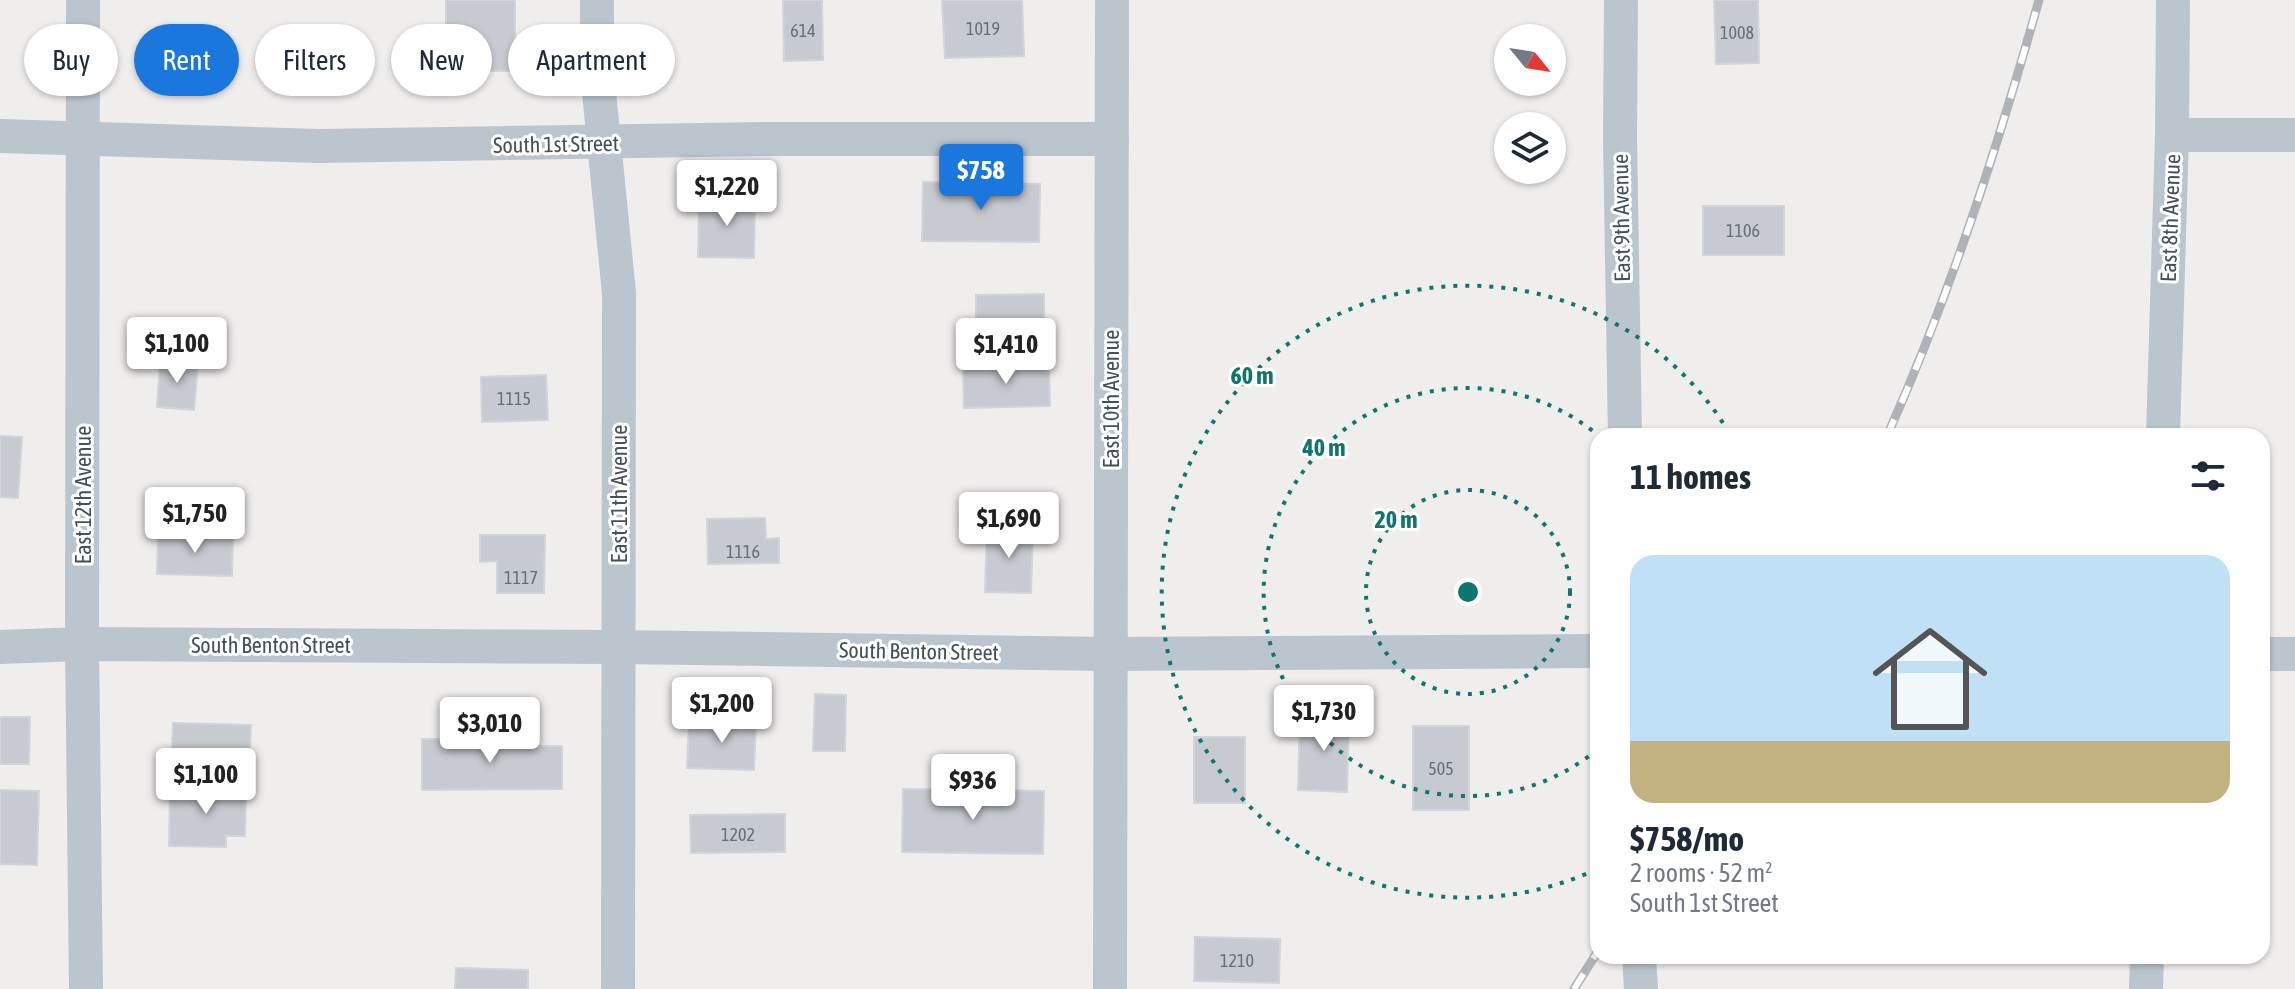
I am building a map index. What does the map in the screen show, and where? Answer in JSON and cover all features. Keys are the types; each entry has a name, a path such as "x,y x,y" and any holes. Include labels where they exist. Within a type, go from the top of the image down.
{"street":[{"name":"East 12th Avenue","path":"83,0 82,644 86,989"},
{"name":"East 11th Avenue","path":"597,0 597,72 619,293 618,989"},
{"name":"East 10th Avenue","path":"1110,989 1112,0"},
{"name":"East 9th Avenue","path":"1621,0 1625,428"},
{"name":"East 8th Avenue","path":"2163,428 2173,0"},
{"path":"2172,135 2295,135"},
{"name":"South 1st Street","path":"0,136 319,146 605,144 768,139 1112,139"},
{"name":"South Benton Street","path":"0,647 82,644 618,647 1109,654 1590,651"},
{"path":"2270,654 2295,654"},
{"path":"1639,964 1641,989"},
{"path":"2146,989 2147,964"}],"building":[{"path":"446,0 515,0 515,24 508,24 508,71 492,71 492,24 446,24"},
{"path":"783,0 822,0 823,60 784,61"},
{"path":"942,0 1022,0 1024,56 945,58"},
{"path":"1714,0 1758,0 1759,63 1716,64"},
{"path":"923,182 1040,184 1039,242 922,241"},
{"path":"699,198 755,198 754,258 698,257"},
{"path":"1703,206 1784,206 1784,255 1703,255"},
{"path":"1044,294 1044,338 976,339 976,295"},
{"path":"160,361 198,364 194,410 157,407"},
{"path":"1049,365 1050,406 964,408 963,366"},
{"path":"546,375 548,420 482,422 481,377"},
{"path":"0,436 22,437 18,498 0,497"},
{"path":"765,518 766,539 779,538 779,563 708,564 707,519"},
{"path":"987,527 1033,528 1031,593 985,592"},
{"path":"158,534 233,536 232,576 157,574"},
{"path":"480,535 545,535 544,593 497,593 497,561 480,562"},
{"path":"815,694 846,695 845,751 813,751"},
{"path":"1300,714 1349,715 1347,792 1298,790"},
{"path":"0,717 30,717 29,764 0,764"},
{"path":"689,720 756,722 754,770 687,768"},
{"path":"173,723 251,725 249,774 171,772"},
{"path":"1413,726 1469,726 1469,810 1413,810"},
{"path":"1194,737 1245,737 1245,803 1194,803"},
{"path":"422,739 520,739 521,746 562,746 562,789 422,790"},
{"path":"170,787 246,788 245,836 226,836 226,847 169,846"},
{"path":"903,789 1044,791 1043,854 902,852"},
{"path":"0,790 39,791 37,865 0,864"},
{"path":"785,814 785,852 691,853 690,815"},
{"path":"1195,937 1280,939 1279,983 1194,981"},
{"path":"456,968 528,970 528,989 455,989"}],"railway":[{"path":"1890,428 1971,221 2039,0"},
{"path":"1574,989 1590,964"}]}
